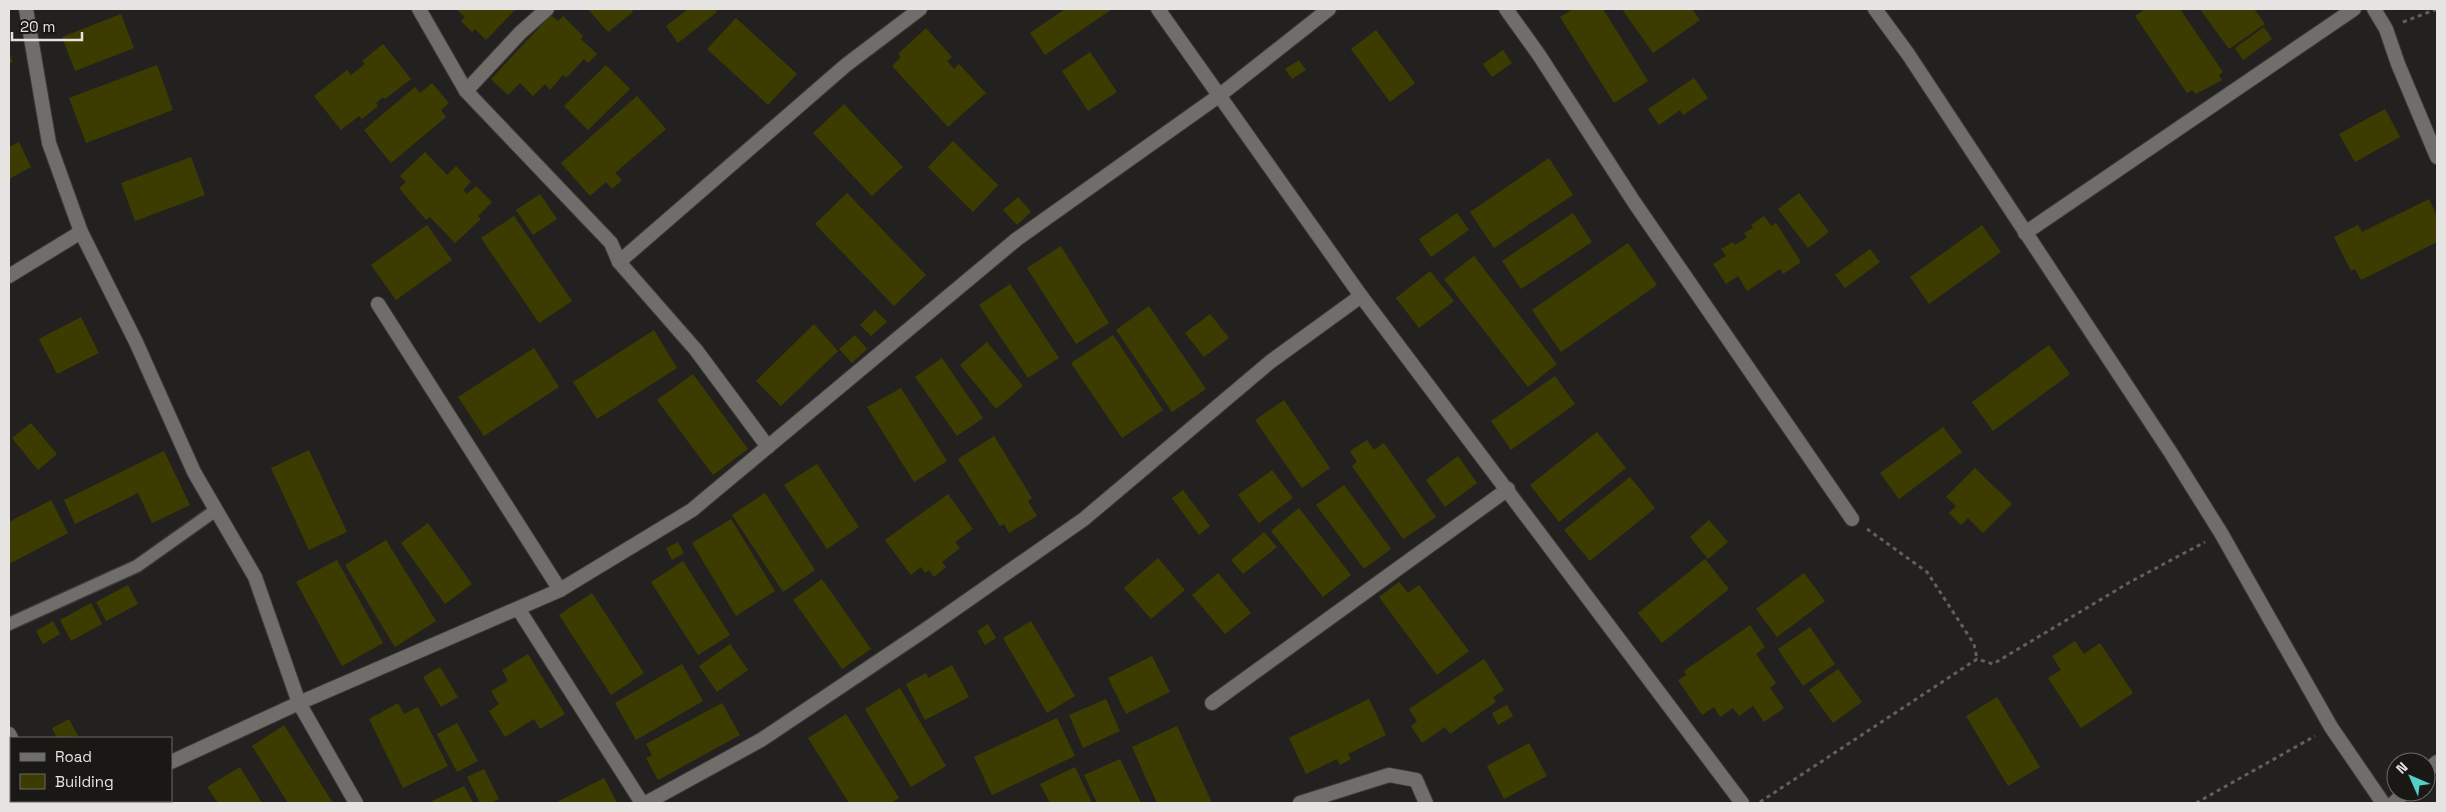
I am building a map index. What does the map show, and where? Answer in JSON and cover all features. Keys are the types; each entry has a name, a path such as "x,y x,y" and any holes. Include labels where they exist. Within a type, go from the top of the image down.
{"street":[{"path":"26,9 50,143 81,232 136,342 194,472 255,577 299,703 356,803"},
{"path":"419,9 466,91 611,244 619,262 696,350 768,447"},
{"path":"466,91 520,33 547,9"},
{"path":"619,262 846,65 920,9"},
{"path":"1158,9 1361,296 1508,489 1742,803"},
{"path":"172,762 299,703 519,610 560,590 692,510 1017,239 1220,95 1329,9"},
{"path":"1506,9 1539,55 1634,202 1852,519"},
{"path":"1875,9 1914,62 2171,453 2221,533 2331,727 2383,803"},
{"path":"2025,233 2354,9"},
{"path":"2374,9 2386,29 2398,64 2437,157"},
{"path":"9,276 81,232"},
{"path":"519,610 644,803 761,740 925,630 1084,519 1270,362 1361,296"},
{"path":"378,304 560,590"},
{"path":"1212,703 1508,489"},
{"path":"1300,803 1389,775 1416,780 1426,803"}],"lane":[{"path":"9,624 137,566 216,510"}],"path":[{"path":"2386,29 2437,9"},
{"path":"1852,519 1927,572 1974,644 1977,660"},
{"path":"1757,803 1977,660 1993,664 2130,582 2221,533"},
{"path":"2196,803 2331,727"}],"building":[{"path":"456,9 516,9 486,40 475,29 472,32 461,21 465,17"},
{"path":"588,9 631,9 633,12 608,32"},
{"path":"688,9 714,9 717,12 678,43 666,26"},
{"path":"1065,9 1112,9 1045,55 1030,33"},
{"path":"1573,9 1603,9 1648,81 1614,103 1560,17"},
{"path":"1622,9 1692,9 1700,20 1653,53"},
{"path":"2145,9 2180,9 2223,72 2219,75 2222,80 2196,94 2192,90 2187,93 2135,16"},
{"path":"2200,9 2254,9 2265,24 2229,49"},
{"path":"121,14 134,48 75,71 62,37"},
{"path":"551,15 558,21 563,16 583,36 581,39 597,54 588,63 584,59 566,78 563,75 550,90 545,84 533,96 520,83 508,95 491,79"},
{"path":"736,18 797,74 768,105 707,49"},
{"path":"2264,27 2272,39 2243,60 2235,48"},
{"path":"926,28 952,57 947,61 954,69 959,64 986,93 948,127 892,66 901,57 898,54"},
{"path":"1376,30 1415,83 1390,102 1351,49"},
{"path":"383,44 411,79 385,99 383,97 376,103 378,106 362,119 359,116 341,130 314,96 347,70 351,75 365,64 362,61"},
{"path":"1503,50 1512,63 1492,77 1483,64"},
{"path":"9,52 13,62 9,63"},
{"path":"1090,52 1117,92 1088,111 1062,71"},
{"path":"1299,60 1306,70 1292,79 1285,69"},
{"path":"157,65 173,110 86,143 69,98"},
{"path":"606,65 630,89 588,130 564,106"},
{"path":"1694,78 1708,98 1683,115 1680,110 1659,125 1648,109"},
{"path":"432,83 449,103 441,110 446,117 391,163 364,130 415,87 420,93"},
{"path":"637,96 666,129 615,173 622,180 612,189 606,182 590,196 561,163"},
{"path":"844,104 903,167 872,196 813,133"},
{"path":"2385,109 2400,137 2355,162 2339,134"},
{"path":"953,141 998,185 973,212 928,167"},
{"path":"19,142 31,167 9,179 9,147"},
{"path":"425,152 447,175 456,166 471,182 463,190 467,194 476,186 492,202 478,216 481,219 455,243 430,217 426,220 399,188 406,182 400,176"},
{"path":"191,157 205,195 135,221 121,183"},
{"path":"1549,158 1573,195 1494,248 1470,212"},
{"path":"847,193 926,275 894,306 815,224"},
{"path":"1799,193 1829,232 1808,248 1778,209"},
{"path":"540,194 557,219 533,235 516,210"},
{"path":"1018,197 1031,212 1017,225 1003,210"},
{"path":"2429,199 2437,216 2437,242 2361,280 2355,269 2351,271 2334,237 2358,225 2362,232"},
{"path":"1457,213 1469,230 1431,257 1419,239"},
{"path":"1573,213 1592,242 1521,289 1502,261"},
{"path":"514,216 572,301 539,323 481,238"},
{"path":"1764,216 1771,226 1776,223 1801,262 1783,274 1780,269 1747,291 1738,276 1726,284 1713,264 1726,256 1721,249 1733,242 1735,245 1747,237 1744,233 1753,228 1751,225"},
{"path":"427,225 452,260 396,300 371,265"},
{"path":"1982,225 2001,252 1929,304 1910,277"},
{"path":"1628,243 1657,285 1561,352 1532,310"},
{"path":"1061,246 1109,323 1076,344 1027,268"},
{"path":"1870,249 1880,262 1845,288 1835,275"},
{"path":"1474,256 1557,364 1528,387 1444,279"},
{"path":"1430,271 1454,301 1419,328 1396,298"},
{"path":"1010,284 1059,358 1028,378 979,305"},
{"path":"1149,306 1206,389 1172,412 1116,330"},
{"path":"875,310 887,322 871,336 860,325"},
{"path":"1210,314 1229,338 1204,357 1185,333"},
{"path":"81,317 99,353 57,374 39,339"},
{"path":"814,324 838,351 781,406 756,381"},
{"path":"654,330 677,368 597,419 573,382"},
{"path":"855,335 867,349 852,363 839,349"},
{"path":"1113,335 1163,410 1122,438 1071,363"},
{"path":"987,342 1023,386 996,409 960,365"},
{"path":"2049,345 2070,374 1993,431 1972,402"},
{"path":"534,348 559,387 484,436 458,397"},
{"path":"942,358 983,418 957,436 915,377"},
{"path":"693,374 748,449 713,475 657,400"},
{"path":"1555,376 1575,404 1511,450 1491,421"},
{"path":"901,388 947,461 914,482 867,407"},
{"path":"1284,400 1330,468 1302,488 1255,420"},
{"path":"31,423 57,454 38,470 12,438"},
{"path":"1943,427 1962,452 1899,499 1880,473"},
{"path":"1597,432 1626,468 1559,522 1530,485"},
{"path":"994,436 1032,498 1028,501 1037,516 1009,533 1004,524 1000,526 958,459"},
{"path":"1367,440 1374,450 1384,443 1436,517 1403,539 1352,466 1357,462 1350,451"},
{"path":"309,450 347,532 309,550 271,468"},
{"path":"164,451 190,505 152,523 138,493 75,524 64,500"},
{"path":"1458,456 1477,483 1445,507 1426,480"},
{"path":"817,464 859,527 827,549 784,485"},
{"path":"1975,468 2012,504 1983,533 1968,518 1961,525 1949,513 1956,506 1946,497"},
{"path":"1272,470 1293,498 1259,523 1238,495"},
{"path":"1630,477 1655,508 1590,561 1564,530"},
{"path":"1344,485 1391,549 1364,569 1316,505"},
{"path":"1183,490 1210,526 1199,535 1172,498"},
{"path":"765,493 815,570 783,592 732,515"},
{"path":"948,494 973,529 955,542 960,548 942,562 946,567 934,577 929,570 925,573 921,567 911,575 885,540"},
{"path":"51,500 68,533 9,564 9,522"},
{"path":"1299,508 1351,575 1323,597 1271,531"},
{"path":"731,519 775,591 736,616 692,543"},
{"path":"1709,520 1728,542 1708,559 1690,537"},
{"path":"428,523 472,584 445,604 401,543"},
{"path":"1264,532 1277,547 1243,574 1231,560"},
{"path":"386,540 436,621 395,647 345,565"},
{"path":"678,542 684,553 672,560 666,548"},
{"path":"1158,558 1185,590 1151,619 1124,588"},
{"path":"1705,559 1729,589 1662,643 1638,613"},
{"path":"337,560 383,643 342,666 296,582"},
{"path":"683,561 730,635 698,655 651,582"},
{"path":"1218,573 1251,613 1225,634 1192,595"},
{"path":"1804,573 1825,601 1777,637 1756,609"},
{"path":"822,579 871,649 842,669 793,600"},
{"path":"1399,582 1408,593 1419,585 1469,651 1437,675 1379,597"},
{"path":"128,585 138,604 106,621 96,602"},
{"path":"592,593 644,673 611,695 559,615"},
{"path":"91,603 102,624 71,641 60,620"},
{"path":"53,621 60,634 43,644 36,631"},
{"path":"1031,621 1075,696 1047,713 1003,638"},
{"path":"988,624 996,638 985,645 977,631"},
{"path":"1750,625 1765,647 1756,654 1776,683 1770,688 1784,708 1764,722 1753,706 1739,716 1733,708 1720,717 1714,707 1702,715 1678,680 1686,675 1684,671"},
{"path":"1810,627 1835,664 1803,686 1778,649"},
{"path":"2075,641 2084,654 2100,643 2133,693 2081,728 2048,678 2061,670 2052,656"},
{"path":"730,644 748,670 717,692 699,666"},
{"path":"528,654 565,714 540,729 534,719 505,737 489,711 499,704 491,691 508,681 502,670"},
{"path":"1152,656 1170,692 1126,714 1108,678"},
{"path":"1484,659 1504,690 1493,697 1496,702 1450,734 1445,727 1422,743 1411,726 1417,721 1409,709"},
{"path":"682,664 703,701 636,740 615,703"},
{"path":"952,665 969,697 925,720 906,684 926,673 928,678"},
{"path":"440,667 458,697 441,707 423,677"},
{"path":"1838,669 1862,702 1833,723 1809,690"},
{"path":"900,688 946,766 911,787 865,709"},
{"path":"1997,697 2040,767 2008,786 1966,716"},
{"path":"1106,699 1120,731 1083,748 1069,715"},
{"path":"1369,699 1386,735 1348,754 1351,759 1340,765 1337,759 1306,774 1289,738"},
{"path":"398,703 404,714 418,707 448,766 403,788 369,719"},
{"path":"722,703 740,735 658,780 646,758 652,755 646,744"},
{"path":"1507,705 1513,716 1498,725 1492,713"},
{"path":"846,714 899,798 891,803 849,803 808,738"},
{"path":"1057,718 1075,756 992,795 974,757"},
{"path":"69,719 78,736 56,737 52,728"},
{"path":"457,723 478,761 457,772 437,734"},
{"path":"284,725 333,803 288,803 252,746"},
{"path":"1177,726 1212,803 1157,803 1132,747"},
{"path":"1529,743 1547,776 1504,799 1487,766"},
{"path":"1120,759 1141,803 1097,803 1084,775"},
{"path":"240,767 262,803 218,803 207,787"},
{"path":"1075,767 1092,803 1050,803 1040,784"},
{"path":"484,769 499,799 490,803 480,803 467,777"},
{"path":"604,778 617,803 555,803"},
{"path":"9,786 10,802 17,803 9,803"},
{"path":"464,786 473,803 428,803"},
{"path":"170,802 170,803 138,803"}]}
